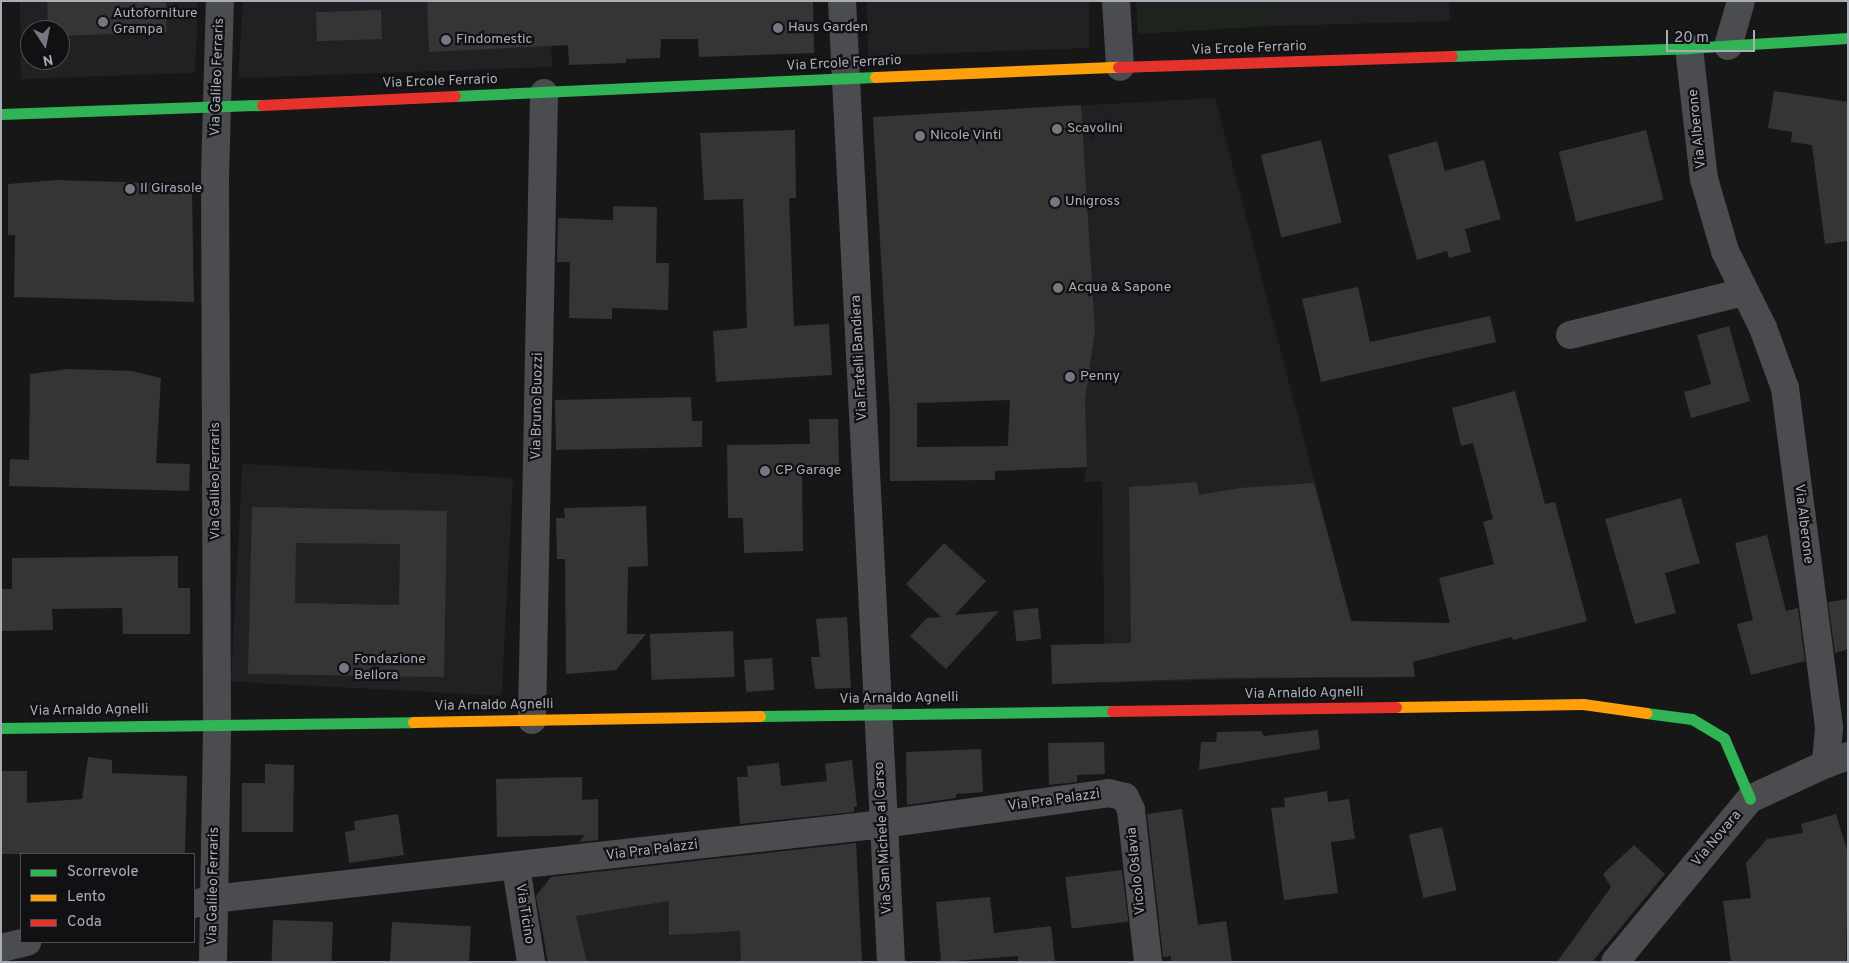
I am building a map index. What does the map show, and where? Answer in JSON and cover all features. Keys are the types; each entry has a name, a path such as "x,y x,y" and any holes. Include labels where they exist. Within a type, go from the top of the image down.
{"main road":[{"path":"1829,41 1848,38"},
{"name":"Via Ercole Ferrario","path":"1,114 218,107 1120,67 1374,61 1829,41"},
{"path":"1829,41 1848,46"},
{"name":"Via Arnaldo Agnelli","path":"1,728 1583,704 1692,719 1724,738 1750,799"}],"street":[{"name":"Via Galileo Ferraris","path":"213,962 203,901 217,724 215,176 220,1"},
{"name":"Via Fratelli Bandiera","path":"842,1 878,715"},
{"path":"1116,1 1120,67"},
{"path":"1728,46 1741,1"},
{"name":"Via Alberone","path":"1689,48 1704,179 1725,250 1763,328 1785,388 1829,728 1837,760"},
{"name":"Via Bruno Buozzi","path":"532,720 544,93"},
{"path":"1570,335 1744,292"},
{"name":"Via San Michele al Carso","path":"878,715 891,962"},
{"name":"Via Novara","path":"1615,962 1750,799 1837,760"},
{"name":"Via Pra Palazzi","path":"203,901 884,824 1109,793"},
{"name":"Vicolo Oslavia","path":"1109,793 1124,797 1131,810 1148,962"},
{"name":"Via Ticino","path":"516,867 531,962"},
{"path":"1,948 23,943"}],"shaded area":[{"path":"20,1 198,1 195,73 21,79 21,70 70,70 70,20 20,20"},
{"path":"243,1 550,1 552,67 238,78"},
{"path":"867,1 1089,1 1089,48 868,56"},
{"path":"1136,1 1272,1 1274,26 1138,34"},
{"path":"1272,1 1449,1 1450,21 1274,26"},
{"path":"1215,98 1351,621 1361,676 1105,683 1102,481 1084,482 1086,467 1006,471 1010,400 889,404 873,117"},
{"path":"242,464 513,478 502,696 231,682"},
{"path":"856,843 862,962 548,962 536,896 551,877"}],"building":[{"path":"47,1 166,1 167,32 70,36 70,20 48,20"},
{"path":"427,1 813,1 814,53 699,57 698,39 661,39 660,58 626,59 626,63 569,65 568,45 429,52"},
{"path":"381,10 382,39 317,41 316,12"},
{"path":"1774,91 1848,102 1848,241 1825,244 1812,145 1791,142 1792,132 1768,128"},
{"path":"1081,105 1095,331 1085,400 1087,467 995,471 995,480 890,481 890,413 873,117","holes":["1010,400 1008,446 917,447 917,403"]},
{"path":"795,130 796,198 789,198 794,326 829,324 832,375 716,382 713,331 747,328 743,199 704,200 700,133"},
{"path":"1646,130 1663,200 1576,222 1559,152"},
{"path":"1321,140 1342,222 1281,237 1261,155"},
{"path":"1437,141 1445,171 1484,160 1501,219 1465,229 1471,252 1449,258 1447,251 1417,260 1388,155"},
{"path":"57,180 151,183 192,191 194,302 14,297 15,235 8,235 8,184"},
{"path":"613,206 657,207 656,263 669,263 668,310 612,308 612,319 569,318 570,262 557,262 558,218 613,220"},
{"path":"1358,287 1370,342 1490,316 1496,342 1321,382 1302,299"},
{"path":"1729,326 1750,401 1691,418 1684,392 1711,384 1697,335"},
{"path":"68,369 132,371 161,378 156,463 190,464 189,491 9,486 10,459 29,460 30,374"},
{"path":"1515,391 1545,504 1555,502 1587,621 1513,640 1512,637 1413,662 1415,677 1220,678 1052,684 1051,645 1131,643 1129,487 1197,482 1199,495 1240,488 1314,483 1351,621 1450,623 1439,578 1494,564 1483,522 1493,519 1473,443 1461,446 1452,408"},
{"path":"691,397 692,421 702,421 702,447 556,450 555,400"},
{"path":"809,419 838,419 839,470 802,470 803,551 744,553 743,518 728,518 727,445 810,444"},
{"path":"1681,498 1700,563 1665,573 1676,613 1635,624 1605,519"},
{"path":"646,506 648,566 628,567 627,634 646,634 616,670 566,674 565,559 557,559 556,518 565,518 564,508"},
{"path":"252,507 447,511 444,677 248,674","holes":["296,543 400,544 399,605 295,603"]},
{"path":"1767,535 1786,611 1798,608 1805,661 1751,675 1737,624 1753,620 1735,543"},
{"path":"944,543 986,581 955,615 999,611 946,669 910,636 927,618 941,617 906,584"},
{"path":"178,556 178,588 190,588 190,634 123,634 122,608 52,609 53,630 1,631 1,589 12,589 12,558"},
{"path":"1848,599 1848,649 1835,653 1828,602"},
{"path":"1038,608 1041,639 1016,641 1013,611"},
{"path":"847,617 851,688 815,689 811,657 820,657 816,619"},
{"path":"733,631 735,677 652,680 650,634"},
{"path":"772,658 774,690 746,692 744,660"},
{"path":"1318,730 1320,749 1199,770 1201,742 1216,742 1217,732 1261,731 1264,736"},
{"path":"1104,742 1105,774 1077,775 1077,782 1049,785 1048,743"},
{"path":"981,749 983,792 956,794 956,798 907,805 906,752"},
{"path":"88,757 112,760 112,773 187,776 185,853 1,854 1,771 27,771 27,803 82,799"},
{"path":"852,760 857,806 854,807 854,812 740,824 737,777 748,777 747,766 779,763 781,786 827,781 825,764"},
{"path":"265,764 294,765 293,832 242,832 242,783 265,783"},
{"path":"582,777 582,800 598,799 598,840 579,842 585,835 497,837 496,779"},
{"path":"1327,791 1328,802 1349,799 1355,839 1331,842 1338,893 1284,900 1271,808 1285,807 1284,798"},
{"path":"1182,809 1198,925 1226,921 1232,962 1171,962 1171,956 1163,957 1147,814"},
{"path":"398,814 404,855 349,863 345,832 355,830 354,821"},
{"path":"1836,814 1848,853 1846,962 1731,962 1723,901 1751,898 1746,863 1767,839 1803,833 1801,824"},
{"path":"1442,827 1457,890 1423,898 1409,835"},
{"path":"856,843 862,962 741,962 740,931 669,935 669,901 576,916 587,962 548,962 536,896 551,877"},
{"path":"1634,845 1665,874 1592,962 1557,962 1611,887 1603,874"},
{"path":"1122,870 1128,922 1072,929 1065,877"},
{"path":"990,897 994,933 1051,926 1055,962 1018,962 1018,956 941,962 936,902"},
{"path":"273,920 333,922 332,962 272,962"},
{"path":"392,922 471,926 469,962 390,962"}],"traffic: fast":[{"path":"1452,56 1689,48 1848,38"},
{"path":"455,96 875,77"},
{"path":"1,114 262,105"},
{"path":"760,716 1112,711"},
{"path":"1646,713 1692,719 1724,738 1750,799"},
{"path":"1,728 413,722"}],"traffic: slow":[{"path":"875,77 1118,67"},
{"path":"1396,707 1583,704 1646,713"},
{"path":"413,722 760,716"}],"traffic: jam":[{"path":"1118,67 1452,56"},
{"path":"262,105 455,96"},
{"path":"1112,711 1396,707"}],"place":[{"name":"Autoforniture Grampa","path":"103,22"},
{"name":"Haus Garden","path":"778,28"},
{"name":"Findomestic","path":"446,40"},
{"name":"Scavolini","path":"1057,129"},
{"name":"Nicole Vinti","path":"920,136"},
{"name":"Il Girasole","path":"130,189"},
{"name":"Unigross","path":"1055,202"},
{"name":"Acqua & Sapone","path":"1058,288"},
{"name":"Penny","path":"1070,377"},
{"name":"CP Garage","path":"765,471"},
{"name":"Fondazione Bellora","path":"344,668"}]}
